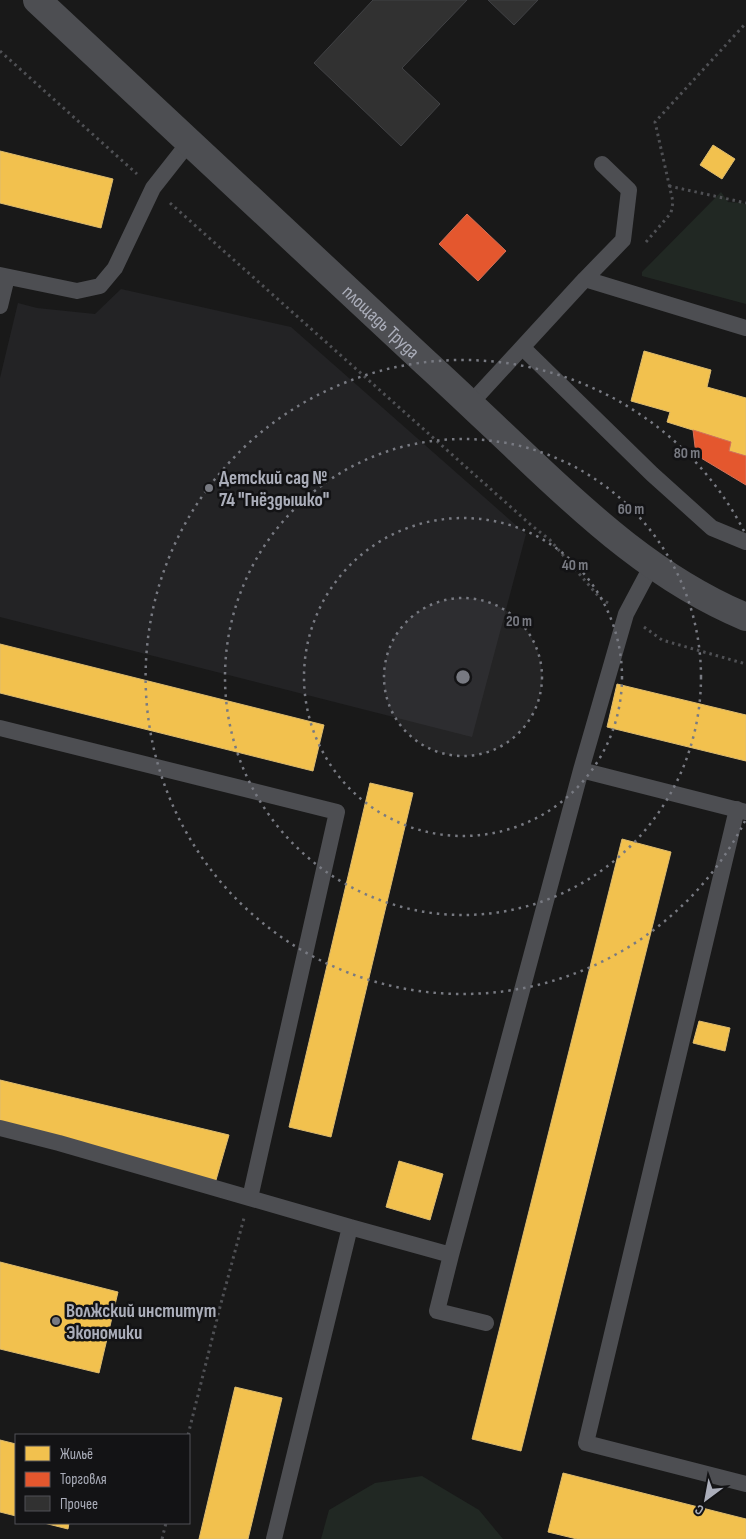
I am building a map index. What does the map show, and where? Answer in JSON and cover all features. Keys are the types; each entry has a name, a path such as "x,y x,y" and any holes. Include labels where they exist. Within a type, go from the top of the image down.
{"street":[{"name":"площадь Труда","path":"37,0 190,141 576,505 652,565 692,591 746,617"}],"lane":[{"path":"0,306 4,276 77,291 100,286 115,268 153,188 190,141"},
{"path":"470,404 623,240 630,190 602,164"},
{"path":"585,279 746,328"},
{"path":"523,348 652,474 712,528 746,542"},
{"path":"486,1324 437,1311 581,770 626,614 652,565"},
{"path":"0,728 336,812 250,1198"},
{"path":"581,770 741,810 586,1443 746,1484"},
{"path":"0,1128 59,1143 451,1255"},
{"path":"274,1539 350,1227"}],"path":[{"path":"645,242 671,213 673,202 655,122 746,23"},
{"path":"0,50 550,540 600,598 662,640 746,664"},
{"path":"669,186 746,203"},
{"path":"188,1434 250,1198"},
{"path":"162,1539 166,1524"}],"shaded area":[{"path":"721,192 728,202 746,205 746,304 642,276 642,272"},
{"path":"121,289 291,327 526,534 472,737 0,617 0,378 18,303 37,308 95,314"},
{"path":"422,1476 479,1510 503,1539 321,1539 329,1510 375,1483"}],"building: Жильё":[{"path":"713,145 735,159 722,179 700,165"},
{"path":"0,151 113,179 101,228 0,203"},
{"path":"644,351 711,370 707,387 746,398 746,456 729,451 731,442 667,422 670,412 631,401"},
{"path":"0,644 324,725 313,771 0,693"},
{"path":"617,684 746,715 746,761 607,727"},
{"path":"370,783 413,793 331,1137 289,1127"},
{"path":"622,839 671,852 521,1451 472,1439"},
{"path":"699,1021 730,1028 725,1051 693,1043"},
{"path":"0,1080 229,1135 214,1187 0,1132"},
{"path":"399,1161 443,1174 430,1220 386,1207"},
{"name":"Волжский институт Экономики","path":"0,1262 118,1292 99,1373 0,1349"},
{"path":"235,1387 282,1398 248,1539 199,1539"},
{"path":"0,1440 15,1444 15,1516 0,1512"},
{"path":"563,1473 746,1519 746,1539 577,1539 548,1532"},
{"path":"48,1524 69,1524 68,1529"}],"building: Торговля":[{"path":"467,214 506,251 478,281 439,244"},
{"path":"693,430 731,442 729,451 746,456 746,485 696,455"}],"building: Прочее":[{"path":"373,0 467,0 402,68 440,104 401,146 314,63"},
{"path":"488,0 538,0 514,25"}],"place":[{"name":"Детский сад № 74 \"Гнёздышко\"","path":"209,488"},
{"name":"Волжский институт Экономики","path":"56,1321"}]}
